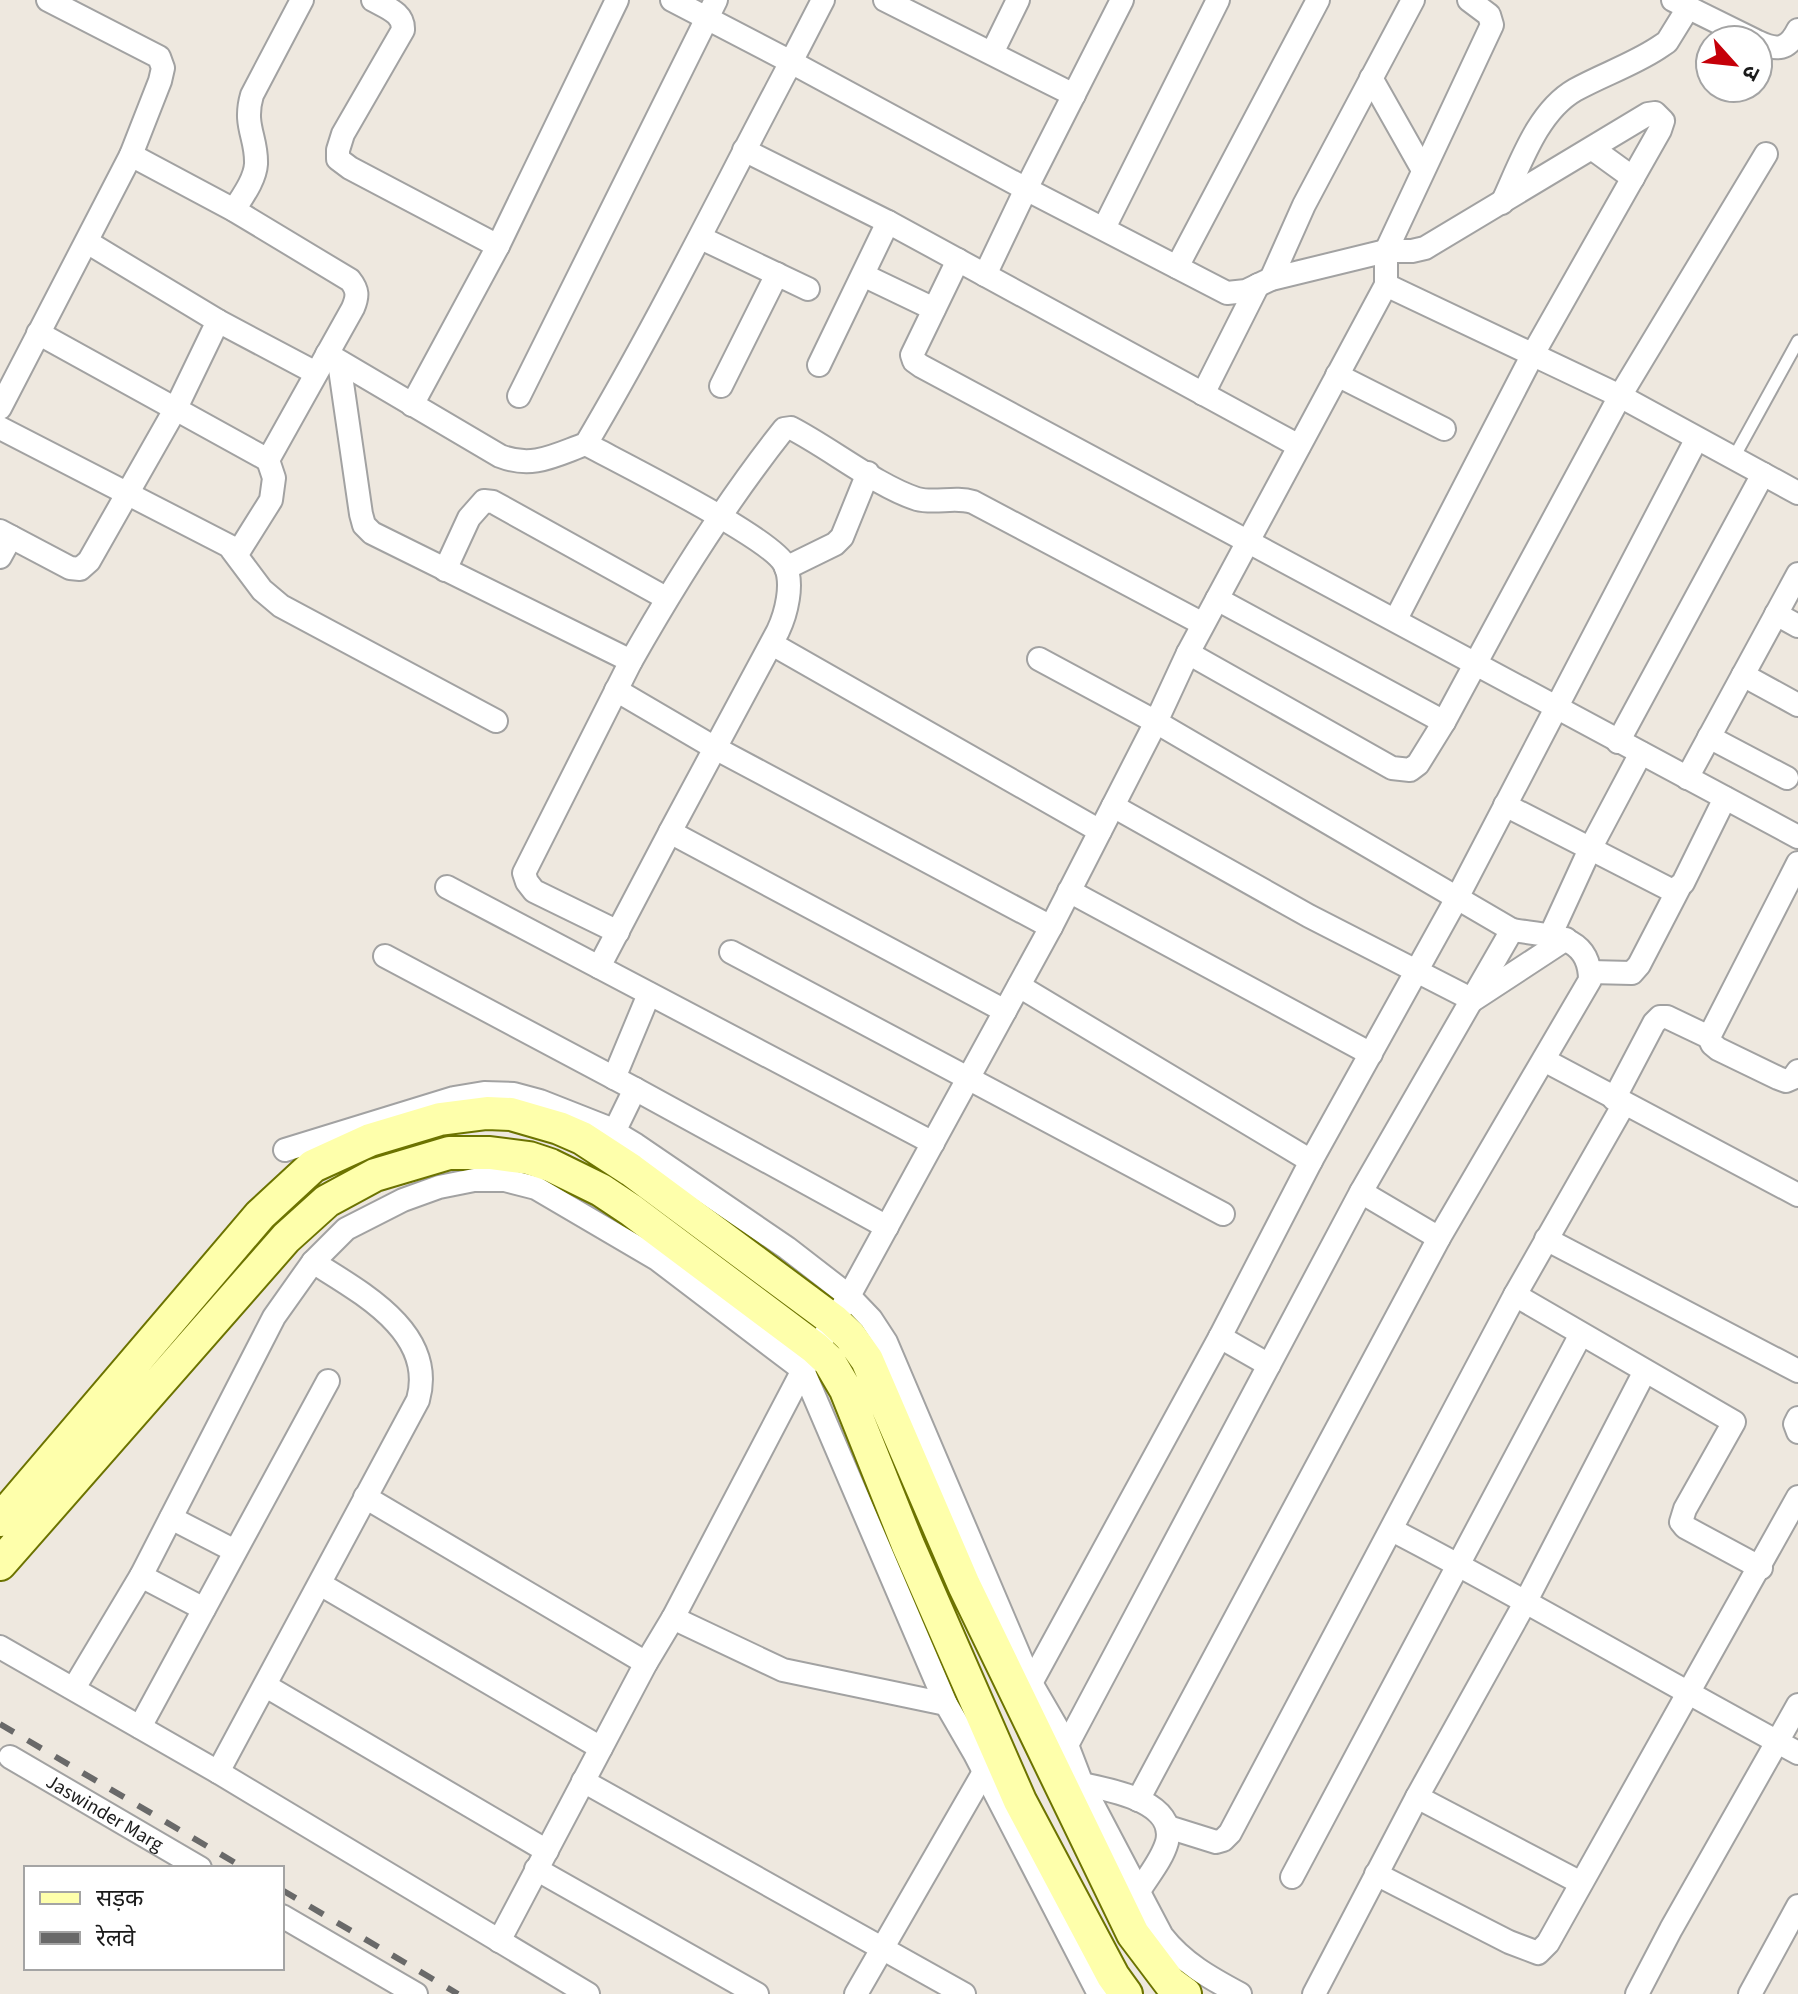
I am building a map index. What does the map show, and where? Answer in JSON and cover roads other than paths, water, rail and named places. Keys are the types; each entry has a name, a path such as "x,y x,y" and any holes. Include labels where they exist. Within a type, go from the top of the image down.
{"street":[{"path":"0,408 131,155 163,68 159,57 48,0"},
{"path":"234,210 256,166 248,129 252,95 302,0"},
{"path":"373,0 398,14 404,21 403,30 343,134 338,159 498,246"},
{"path":"412,405 498,246 617,0"},
{"path":"672,0 711,9 791,62 1227,293 1246,291 1264,282 1386,251 1425,248 1648,114 1661,116 1660,130 1533,354 1396,619"},
{"path":"87,242 218,321 327,363 412,405 500,456 515,462 530,463 586,444 701,238 823,0"},
{"path":"885,0 1074,95"},
{"path":"992,53 1018,0"},
{"path":"985,275 1122,0"},
{"path":"1104,228 1218,0"},
{"path":"1177,267 1318,0"},
{"path":"1203,394 1413,0"},
{"path":"499,1941 809,1359 887,1227 1051,927 1203,624 1386,285 1386,251 1492,25 1489,15 1469,0"},
{"path":"1502,203 1533,139 1560,101 1573,91 1667,42 1681,4 1722,24"},
{"path":"519,396 711,9"},
{"path":"1774,49 1782,49 1789,44 1798,30"},
{"path":"1371,78 1423,170"},
{"path":"1593,149 1633,178"},
{"path":"744,150 888,222 1299,446"},
{"path":"1188,653 1392,768 1410,770 1418,764 1444,722 1620,396 1766,154"},
{"path":"131,155 234,210 350,280 357,288 353,308 327,363 268,460"},
{"path":"819,365 888,222"},
{"path":"701,238 808,289"},
{"path":"958,260 912,355 921,366 1798,837"},
{"path":"721,386 777,274"},
{"path":"863,275 934,309"},
{"path":"1386,285 1620,396 1798,493"},
{"path":"0,557 5,534 57,563 80,569 96,550 176,408 218,321"},
{"path":"0,428 232,550 239,551 244,546 271,500 274,478 268,460 38,333"},
{"path":"327,363 364,525 381,539 631,661"},
{"path":"1337,375 1444,429"},
{"path":"618,932 534,891 524,873 666,598 784,429 799,432 868,473 920,499 933,502 963,499 973,502 1203,624"},
{"path":"1031,1683 1220,1337 1311,1161 1457,898 1696,440"},
{"path":"586,444 720,517 771,549 786,568 787,597 784,617 772,644 599,967"},
{"path":"786,568 835,544 842,537 868,473"},
{"path":"1618,742 1763,474"},
{"path":"445,570 469,518 484,501 493,502 666,598"},
{"path":"232,550 262,590 281,606 496,721"},
{"path":"1687,778 1798,574"},
{"path":"1217,599 1444,722"},
{"path":"1776,614 1798,626"},
{"path":"772,644 1100,831"},
{"path":"1039,659 1156,722 1512,930 1558,938 1585,954 1590,972 1590,980 1439,1238 1138,1800"},
{"path":"1743,675 1798,705"},
{"path":"616,690 715,748 1051,927"},
{"path":"1709,737 1787,778"},
{"path":"1473,1000 1558,938 1590,849 1641,753"},
{"path":"1590,972 1632,973 1639,965 1725,798"},
{"path":"1505,805 1665,888 1673,891 1679,888"},
{"path":"1113,806 1309,916 1473,1000"},
{"path":"670,832 1005,1011"},
{"path":"1709,1037 1798,863"},
{"path":"447,887 933,1143"},
{"path":"1069,891 1371,1054"},
{"path":"1067,1745 1361,1192 1512,930"},
{"path":"731,952 1223,1214"},
{"path":"385,956 887,1227"},
{"path":"1019,986 1311,1161"},
{"path":"614,1078 649,994"},
{"path":"1168,1827 1216,1842 1230,1833 1619,1102 1654,1023 1660,1017 1667,1017 1709,1037 1718,1049 1786,1081 1798,1071"},
{"path":"1544,1060 1798,1195"},
{"path":"614,1132 635,1089"},
{"path":"285,1150 454,1098 484,1093 514,1094 576,1114 614,1132 787,1248 841,1308 850,1336 867,1360 964,1585 1133,1934 1170,1983 1185,1994"},
{"path":"0,1520 260,1215 313,1166 370,1140 440,1119 487,1113 535,1119 582,1138 841,1308 871,1319 886,1342 1031,1683 1067,1745 1082,1784 1162,1936 1174,1952 1211,1979 1240,1994"},
{"path":"0,1564 286,1238 327,1201 375,1175 449,1153 490,1153 529,1158 550,1165 601,1190 809,1359 946,1704 1071,1937 1091,1989"},
{"path":"74,1688 141,1576 274,1317 313,1262 346,1229 403,1200 439,1187 474,1180 505,1180 536,1188 657,1259 809,1359 829,1361 846,1390 908,1545 1020,1801 1113,1976 1126,1994"},
{"path":"1361,1192 1439,1238"},
{"path":"1546,1239 1798,1371"},
{"path":"218,1772 418,1400 422,1374 418,1357 390,1316 313,1262"},
{"path":"1515,1295 1580,1336 1734,1422 1685,1509 1681,1522 1761,1568"},
{"path":"1292,1877 1580,1336"},
{"path":"1220,1337 1269,1365"},
{"path":"1314,1994 1417,1797 1526,1601 1645,1371"},
{"path":"140,1727 328,1381"},
{"path":"1798,1418 1795,1424 1798,1432"},
{"path":"365,1497 646,1663"},
{"path":"1376,1874 1509,1942 1538,1953 1548,1943 1761,1568 1798,1497"},
{"path":"171,1518 235,1551"},
{"path":"1392,1530 1798,1753"},
{"path":"141,1576 204,1609"},
{"path":"320,1584 601,1748"},
{"path":"673,1618 783,1670 946,1704"},
{"path":"0,1647 218,1772 588,1994"},
{"path":"266,1686 757,1994"},
{"path":"1637,1994 1798,1705"},
{"name":"Jaswinder Marg","path":"10,1757 197,1866"},
{"path":"856,1994 984,1772"},
{"path":"583,1781 964,1994"},
{"path":"1082,1784 1138,1800 1162,1816 1168,1827 1163,1853 1139,1891"},
{"path":"1417,1797 1581,1883"},
{"path":"1750,1994 1798,1906"},
{"path":"284,1917 416,1994"}],"lane":[{"path":"1733,459 1798,341"}],"railway":[{"path":"0,1724 241,1866"},
{"path":"284,1891 458,1994"}]}
